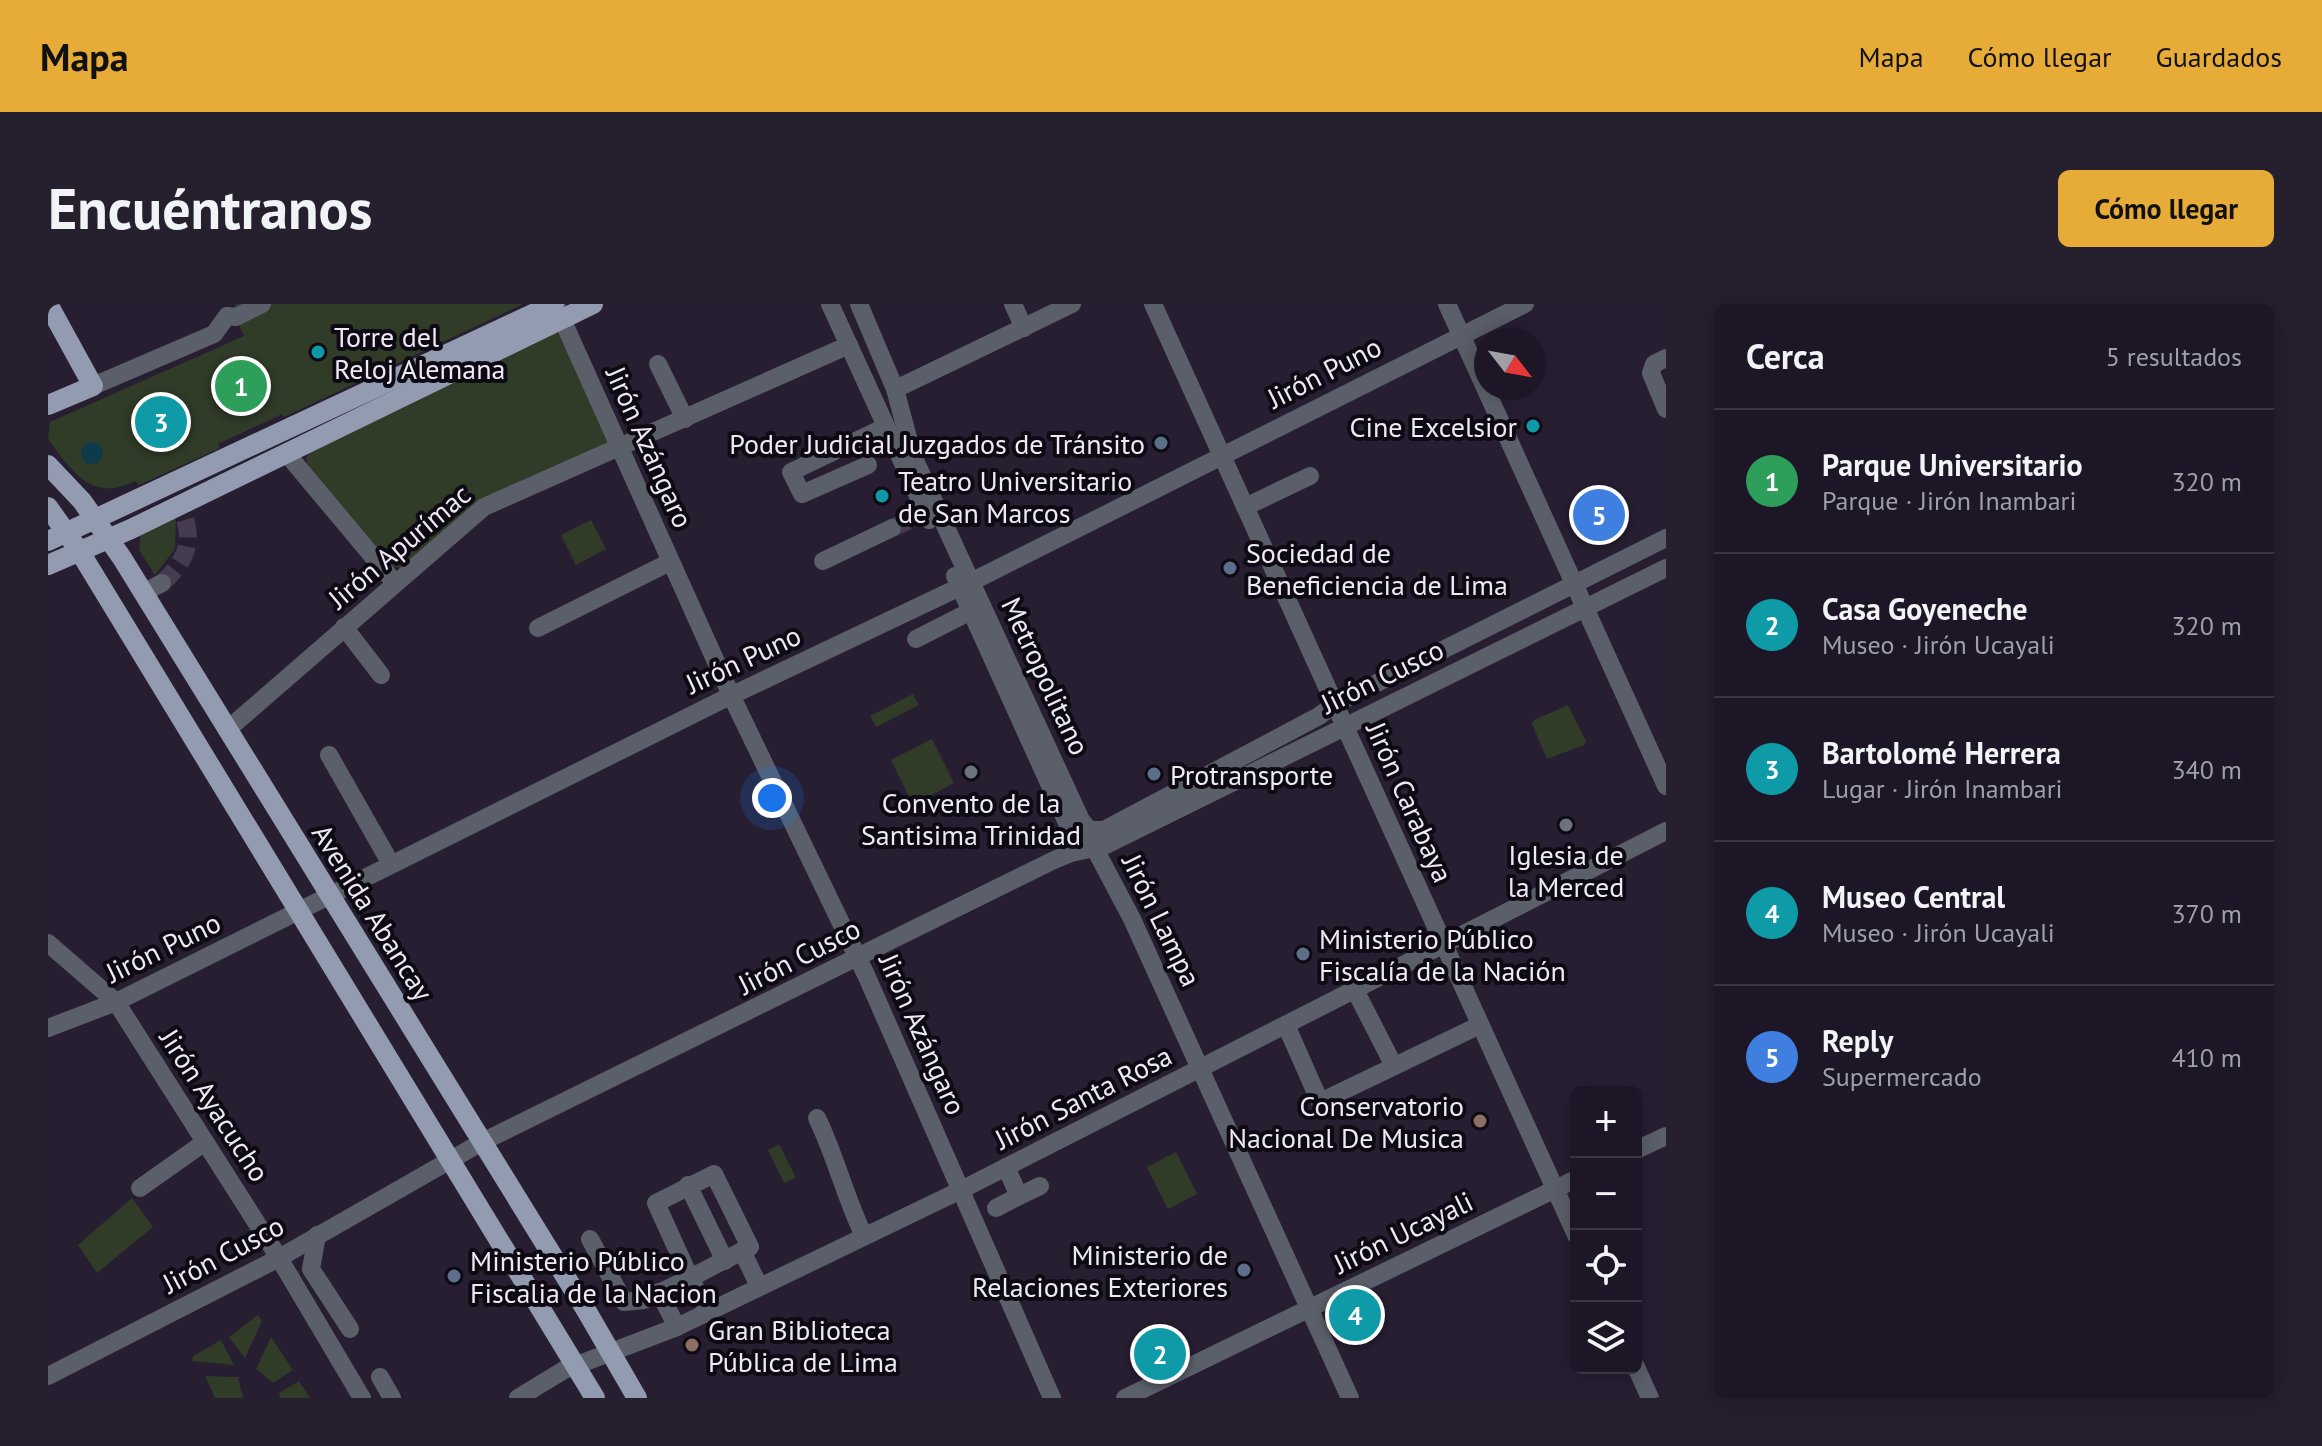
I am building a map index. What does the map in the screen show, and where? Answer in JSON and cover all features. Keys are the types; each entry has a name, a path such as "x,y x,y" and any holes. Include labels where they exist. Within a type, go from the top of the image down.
{"main road":[{"path":"48,304 93,386 48,405"},
{"path":"48,541 557,309 593,304"},
{"path":"48,565 287,454 557,309"},
{"name":"Avenida Abancay","path":"48,465 109,539 637,1398"},
{"path":"48,507 80,552 595,1398"}],"street":[{"path":"93,386 214,334 225,310 236,317 262,304"},
{"name":"Jirón Lampa","path":"830,304 925,512 965,585 971,611 1073,836 1094,847 1161,971 1350,1398"},
{"path":"838,304 892,420 913,456"},
{"name":"Metropolitano","path":"859,304 895,389 913,456 965,585 1081,820 1089,830 1104,830 1319,716 1340,715 1580,596 1666,557"},
{"path":"1013,304 1024,328"},
{"path":"904,385 1072,304"},
{"name":"Jirón Carabaya","path":"1153,304 1574,1230"},
{"path":"1447,304 1666,786"},
{"name":"Jirón Puno","path":"48,1028 116,1002 731,695 965,585 1525,304"},
{"name":"Jirón Azángaro","path":"557,309 731,695 858,957 963,1189 1052,1398"},
{"name":"Jirón Apurímac","path":"227,730 484,507 849,345"},
{"path":"1666,358 1654,364 1651,373 1666,409"},
{"path":"658,364 685,419"},
{"path":"868,465 802,494 791,472 885,427"},
{"path":"287,454 395,583"},
{"path":"1245,507 1310,476"},
{"path":"823,561 925,512"},
{"name":"Metropolitano","path":"1580,596 1666,538"},
{"path":"538,628 670,562"},
{"path":"1580,596 1666,568"},
{"path":"143,593 162,583"},
{"name":"Jirón Cusco","path":"48,1376 279,1258 482,1142 1052,861 1104,846 1340,715 1580,596"},
{"path":"916,639 971,611"},
{"path":"344,627 381,675"},
{"path":"329,755 391,864"},
{"name":"Jirón Santa Rosa","path":"518,1398 575,1366 677,1327 963,1189 1203,1068 1257,1033 1286,1025 1666,831"},
{"name":"Jirón Ayacucho","path":"48,943 116,1002 279,1258 362,1398"},
{"path":"1350,990 1381,1051"},
{"path":"1350,990 1390,1068"},
{"path":"1286,1025 1320,1102 1480,1025"},
{"path":"817,1118 838,1161 842,1192 864,1236"},
{"path":"1642,1147 1666,1136"},
{"path":"140,1188 205,1142"},
{"path":"1006,1167 1019,1196"},
{"path":"590,1239 624,1302 636,1302 690,1278 725,1261 750,1247 716,1176 711,1174 688,1185 657,1201 656,1205 690,1278 708,1311"},
{"name":"Jirón Ucayali","path":"1125,1398 1570,1182"},
{"path":"688,1185 725,1261"},
{"path":"996,1208 1040,1186"},
{"path":"317,1235 311,1269 350,1329"},
{"path":"742,1251 759,1286"},
{"path":"659,1292 677,1327"},
{"path":"1639,1374 1650,1398"},
{"path":"380,1377 392,1398"}],"green space":[{"path":"236,304 523,304 284,417 282,414 218,444 220,448 139,485 135,481 120,487 95,486 75,473 48,439 50,422 244,336 233,311"},
{"path":"557,332 609,436 608,445 505,489 402,568 389,566 308,468 306,457 310,451"},
{"path":"176,517 175,549 155,575 139,550 141,531"},
{"path":"591,520 606,549 576,565 561,535"},
{"path":"913,694 919,705 876,727 870,716"},
{"path":"1568,705 1586,741 1584,745 1547,759 1532,724 1534,720"},
{"path":"932,739 954,783 913,805 891,760"},
{"path":"779,1144 796,1178 784,1183 768,1150"},
{"path":"1176,1152 1197,1194 1168,1209 1147,1167"},
{"path":"132,1198 153,1227 97,1273 78,1245"},
{"path":"258,1315 262,1321 245,1358 229,1337"},
{"path":"271,1337 293,1370 273,1383 256,1369"},
{"path":"221,1340 234,1365 192,1361 193,1356"},
{"path":"205,1376 238,1377 243,1398 215,1398"},
{"path":"299,1381 310,1398 280,1398 279,1393"}],"water":[{"path":"92,442 100,445 103,453 100,461 92,464 84,461 81,453 84,445"}],"tunnel":[{"path":"162,583 178,566 186,548 187,528 180,506"},
{"path":"892,528 908,521"}],"place":[{"name":"Torre del Reloj Alemana","path":"318,352"},
{"name":"Parque Universitario","path":"241,386"},
{"name":"Bartolomé Herrera","path":"161,422"},
{"name":"Cine Excelsior","path":"1533,426"},
{"name":"Poder Judicial Juzgados de Tránsito","path":"1161,443"},
{"name":"Teatro Universitario de San Marcos","path":"882,496"},
{"name":"Reply","path":"1599,515"},
{"name":"Sociedad de Beneficiencia de Lima","path":"1230,568"},
{"name":"Convento de la Santisima Trinidad","path":"971,772"},
{"name":"Protransporte","path":"1154,774"},
{"name":"Iglesia de la Merced","path":"1566,825"},
{"name":"Ministerio Público Fiscalía de la Nación","path":"1303,954"},
{"name":"Conservatorio Nacional De Musica","path":"1480,1121"},
{"name":"Ministerio de Relaciones Exteriores","path":"1244,1270"},
{"name":"Ministerio Público Fiscalia de la Nacion","path":"454,1276"},
{"name":"Museo Central","path":"1355,1315"},
{"name":"Gran Biblioteca Pública de Lima","path":"692,1345"},
{"name":"Casa Goyeneche","path":"1160,1354"}]}
